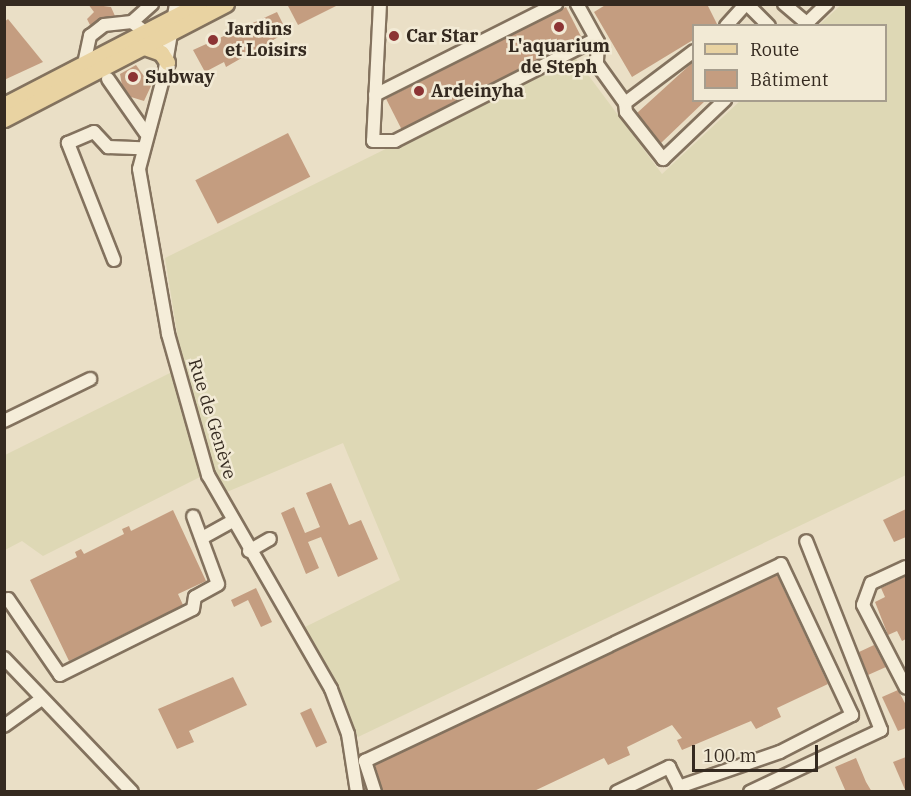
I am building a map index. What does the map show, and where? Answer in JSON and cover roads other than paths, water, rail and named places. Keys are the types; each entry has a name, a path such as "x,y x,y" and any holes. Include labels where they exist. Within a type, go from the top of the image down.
{"main road":[{"path":"54,93 199,4"},
{"path":"4,118 54,93 145,39 175,17 213,4"},
{"path":"175,17 225,4"},
{"path":"145,39 161,53 167,62"},
{"path":"4,105 84,64 145,39"}],"street":[{"path":"84,64 90,36 104,25 132,22 152,4"},
{"path":"380,4 373,141 395,141 596,39"},
{"path":"375,95 556,4"},
{"path":"728,24 747,4 767,24"},
{"path":"784,4 807,23 827,4"},
{"path":"579,5 596,39 597,64 626,103 626,112 663,159 723,102"},
{"name":"Rue de Genève","path":"175,17 167,62 141,147 139,169 168,334 208,475 231,522 331,689 348,734 357,792"},
{"path":"132,22 145,39"},
{"path":"626,103 692,52"},
{"path":"108,79 145,132"},
{"path":"114,260 68,143 94,132 108,147 141,147"},
{"path":"4,421 90,379"},
{"path":"8,599 60,675 193,609 195,597 218,584 192,516"},
{"path":"202,538 231,522"},
{"path":"249,551 270,539"},
{"path":"750,792 869,738 881,730 806,541"},
{"path":"375,792 365,761 781,564 852,715 780,752 680,789 669,766 617,792"},
{"path":"906,567 871,583 863,605 906,688"},
{"path":"4,658 40,700 132,792"},
{"path":"4,726 40,700"}],"place":[{"name":"L'aquarium de Steph","path":"559,27"},
{"name":"Car Star","path":"394,36"},
{"name":"Jardins et Loisirs","path":"213,40"},
{"name":"Subway","path":"133,77"},
{"name":"Ardeinyha","path":"419,91"}]}
